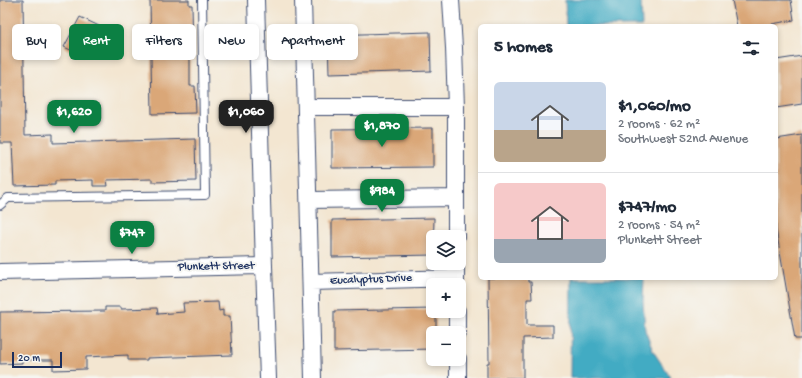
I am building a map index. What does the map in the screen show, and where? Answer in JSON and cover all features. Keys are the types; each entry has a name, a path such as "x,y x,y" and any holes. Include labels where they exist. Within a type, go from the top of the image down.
{"street":[{"path":"256,0 268,378"},
{"path":"303,0 313,378"},
{"path":"451,0 456,107 456,230"},
{"path":"306,108 456,107"},
{"path":"308,200 456,198"},
{"name":"Plunkett Street","path":"0,272 264,266"},
{"name":"Eucalyptus Drive","path":"310,282 456,275"},
{"path":"458,366 458,378"}],"lane":[{"path":"0,205 8,198 206,195 202,0"}],"water":[{"path":"565,0 641,0 642,24 566,24"},
{"path":"571,280 644,280 643,302 645,330 653,351 671,378 570,378"}],"building":[{"path":"0,0 23,0 23,24 12,24 12,60 24,60 25,135 53,134 53,143 195,139 196,181 152,182 152,179 107,180 108,186 93,186 93,180 55,181 55,185 14,186 12,143 0,143"},
{"path":"150,0 189,0 189,5 192,5 192,24 150,24"},
{"path":"732,0 791,0 794,20 772,24 737,24"},
{"path":"80,17 95,24 76,24"},
{"path":"430,32 431,71 329,74 329,60 358,60 358,34"},
{"path":"69,38 69,49 64,47"},
{"path":"802,56 802,104 778,108 778,60"},
{"path":"151,60 190,60 190,86 195,86 196,113 152,114"},
{"path":"433,128 433,167 332,168 332,129"},
{"path":"802,135 802,339 795,339 778,241 778,139"},
{"path":"434,218 434,230 426,230 426,255 332,257 332,220"},
{"path":"488,280 528,280 528,282 531,282 532,299 527,299 527,325 553,325 553,337 523,338 523,378 487,378 487,363 489,363"},
{"path":"218,302 219,311 223,310 223,316 230,316 232,355 147,358 147,360 128,360 128,355 86,357 86,369 53,370 53,360 22,360 22,363 0,364 0,312 105,311 105,307 121,307 121,309 157,308 158,314 184,312 183,303"},
{"path":"426,309 426,318 436,318 436,326 426,326 426,349 334,351 334,311"}]}
